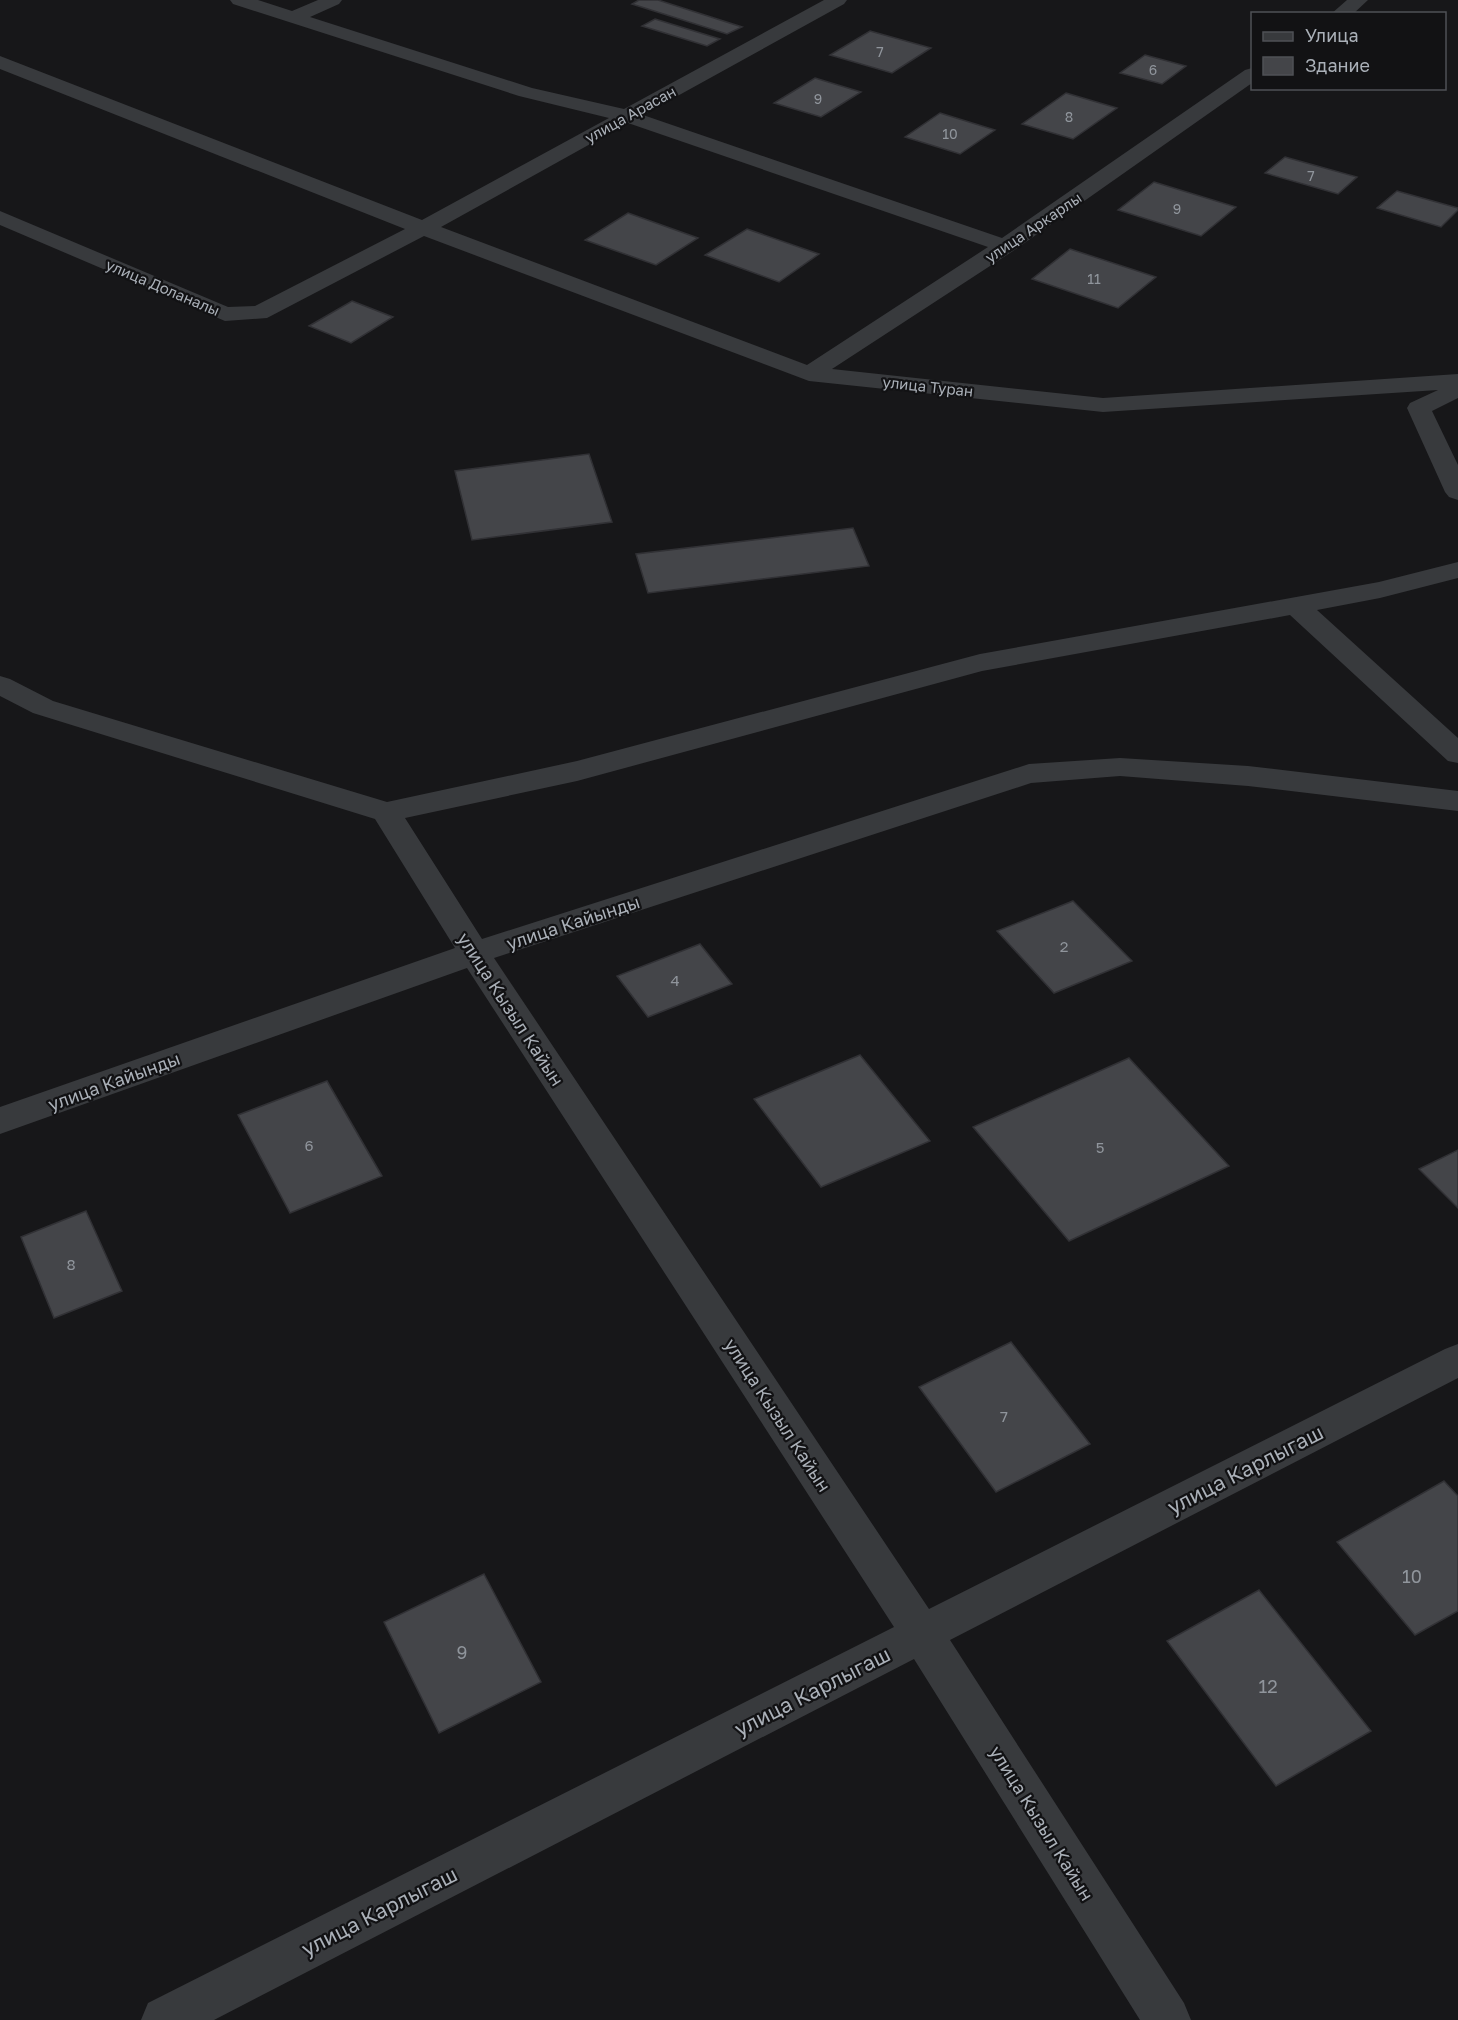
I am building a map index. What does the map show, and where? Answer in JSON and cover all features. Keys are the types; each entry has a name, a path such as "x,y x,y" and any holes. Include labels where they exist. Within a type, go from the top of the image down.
{"street":[{"path":"239,0 526,92 626,116 1005,246"},
{"path":"292,18 333,0"},
{"name":"улица Арасан","path":"423,228 838,0"},
{"path":"1343,12 1359,0"},
{"name":"улица Туран","path":"0,62 423,228 809,374 1103,405 1458,381"},
{"name":"улица Аркарлы","path":"809,374 1005,246 1251,75"},
{"name":"улица Доланалы","path":"0,217 225,314 259,314 423,228"},
{"path":"1458,389 1419,408 1458,492"},
{"path":"0,685 43,707 386,812 577,771 980,663 1380,590 1458,570"},
{"path":"1296,605 1458,754"},
{"name":"улица Кайынды","path":"0,1121 474,953 1029,774 1120,767 1248,776 1458,801"},
{"name":"улица Кызыл Кайын","path":"386,812 474,953 923,1635 1167,2020"},
{"name":"улица Карлыгаш","path":"165,2020 1458,1360"}],"building":[{"path":"639,0 658,0 742,27 727,34 632,4"},
{"path":"655,19 720,39 707,46 642,26"},
{"path":"870,31 931,48 892,73 830,55"},
{"path":"1145,55 1186,66 1162,84 1120,73"},
{"path":"815,78 861,92 821,117 774,103"},
{"path":"1066,93 1117,108 1073,139 1022,124"},
{"path":"940,113 995,130 960,154 905,137"},
{"path":"1285,157 1357,177 1338,194 1265,173"},
{"path":"1154,182 1236,207 1201,236 1118,210"},
{"path":"1397,191 1458,208 1458,210 1441,227 1377,208"},
{"path":"628,213 698,238 656,265 585,240"},
{"path":"747,229 819,254 779,282 705,255"},
{"path":"1070,249 1156,277 1118,308 1032,279"},
{"path":"352,301 393,317 351,343 309,326"},
{"path":"589,454 612,522 472,540 455,471"},
{"path":"853,528 869,566 648,593 636,554"},
{"path":"1073,901 1132,961 1054,993 997,931"},
{"path":"700,944 732,984 648,1017 617,976"},
{"path":"860,1055 930,1141 821,1187 754,1099"},
{"path":"1129,1058 1229,1166 1069,1241 973,1127"},
{"path":"327,1081 382,1176 290,1213 238,1115"},
{"path":"1458,1150 1458,1208 1419,1169"},
{"path":"86,1211 122,1291 54,1318 21,1237"},
{"path":"1011,1342 1090,1444 996,1492 919,1387"},
{"path":"1444,1481 1458,1496 1458,1611 1415,1635 1337,1542"},
{"path":"484,1574 541,1682 439,1733 384,1622"},
{"path":"1259,1590 1371,1731 1276,1786 1167,1641"}]}
